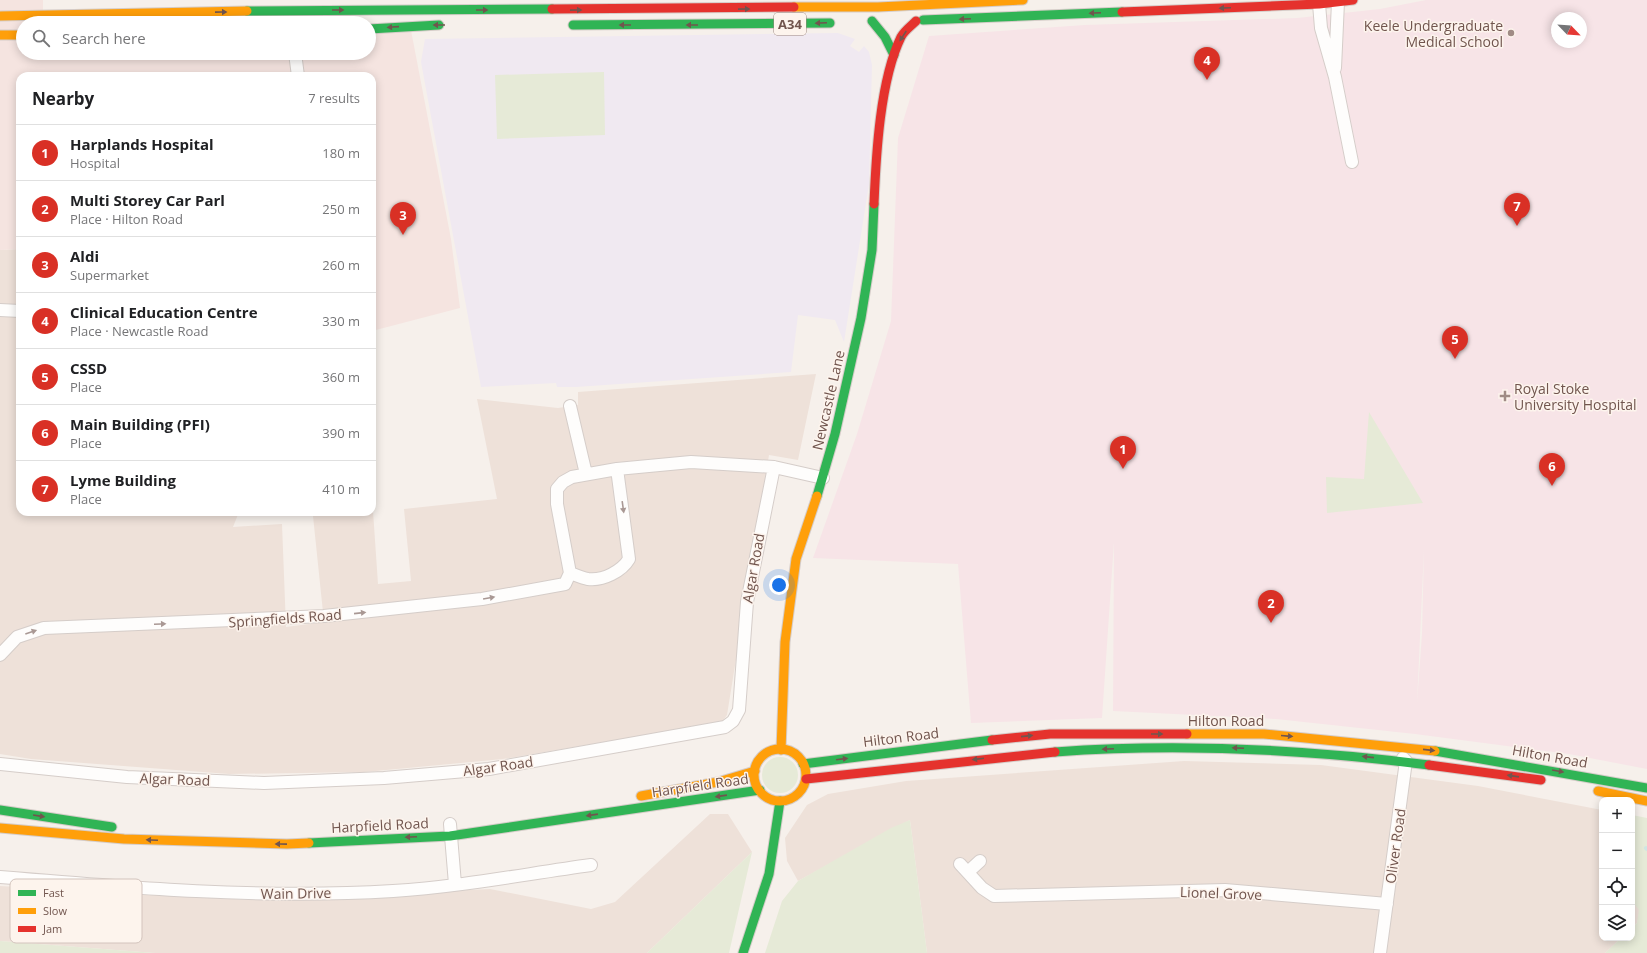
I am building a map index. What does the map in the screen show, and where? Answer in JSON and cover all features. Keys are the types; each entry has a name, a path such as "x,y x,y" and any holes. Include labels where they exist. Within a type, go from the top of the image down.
{"main road":[{"path":"298,0 299,16"},
{"name":"A34","path":"0,16 299,10 537,10 885,7 1022,0"},
{"path":"902,21 1353,0"},
{"path":"887,21 868,21 885,37 894,55"},
{"name":"Newcastle Lane","path":"782,750 785,642 796,559 823,478 846,391 861,318 872,250 875,180 884,94 894,55 902,35 916,21"},
{"name":"A34","path":"564,25 744,25 842,22"},
{"path":"376,28 448,25"},
{"path":"0,35 16,35"},
{"name":"Hilton Road","path":"803,764 962,743 1050,734 1264,734 1450,752 1647,788"},
{"name":"Hilton Road","path":"806,779 998,757 1095,750 1178,747 1293,749 1406,761 1551,782"},
{"path":"782,750 794,754 803,764 806,779 801,790 796,795 788,800 780,801 769,798 760,790 755,781 755,771 763,756 770,752 782,750"},
{"name":"Harpfield Road","path":"632,797 718,782 755,771"},
{"name":"Hilton Road","path":"1587,789 1647,801"},
{"name":"Harpfield Road","path":"0,828 124,839 287,844 450,827 760,790"},
{"path":"743,953 769,874 780,801"},
{"path":"563,810 578,807"},
{"path":"0,810 123,828"},
{"name":"Harpfield Road","path":"339,832 400,829"},
{"path":"197,832 286,834"}],"street":[{"path":"537,10 562,0"},
{"path":"622,0 647,9"},
{"path":"1335,77 1338,1"},
{"path":"1321,2 1321,28 1335,77 1352,162"},
{"path":"296,60 297,72"},
{"path":"0,310 16,311"},
{"path":"570,406 586,474"},
{"path":"617,469 629,559 626,565 615,574 594,579 570,573 557,504 557,490 563,482 572,477 617,469 690,462 774,467 823,478"},
{"name":"Algar Road","path":"0,764 127,777 264,783 384,778 489,769 725,727 733,721 738,710 747,602 774,467"},
{"name":"Springfields Road","path":"0,655 17,637 44,628 324,616 482,599 535,590 565,584 570,573"},
{"path":"1391,746 1406,761"},
{"name":"Oliver Road","path":"1380,953 1406,761"},
{"path":"450,827 455,884"},
{"name":"Lionel Grove","path":"980,861 964,868 982,888 994,896 1056,896 1224,890 1387,904"},
{"name":"Wain Drive","path":"142,889 265,894 393,891 591,865"},
{"name":"Wain Drive","path":"0,877 24,879"}],"shaded area":[{"path":"0,0 43,0 43,16 16,16 16,60 376,60 376,28 410,25 451,239 460,308 376,330 376,72 16,72 16,249 0,250"},
{"path":"1426,0 1647,0 1647,769 1569,754 1415,734 1276,719 1113,711 1114,542 1102,718 971,723 958,564 813,558 857,434 891,321 898,138 929,36 1085,25 1297,18 1380,9","holes":["1424,549 1422,634 1417,703"]},
{"path":"838,33 855,39 850,46 859,52 864,46 869,52 872,65 869,184 844,342 835,320 798,315 791,372 576,387 557,387 556,383 481,387 421,62 425,39"},
{"path":"16,249 16,516 237,516 233,527 282,524 286,627 324,622 313,516 373,516 378,584 411,581 404,509 497,499 477,399 558,408 578,405 578,392 816,374 798,460 769,455 727,715 722,722 503,759 365,772 229,774 31,759 0,754 0,250"},
{"path":"1184,761 1321,765 1478,786 1599,809 1599,941 1618,941 1605,953 927,953 910,820 798,881 787,861 785,838 807,805 828,794 906,781"},
{"path":"710,814 728,814 752,852 647,953 155,953 26,943 142,943 142,894 250,900 490,889 591,909 615,902"},
{"path":"0,886 10,887 10,942 0,941"},
{"path":"1635,904 1640,910 1637,923 1635,925"}],"green space":[{"path":"604,72 605,135 497,139 495,75"},
{"path":"1369,412 1423,503 1327,513 1326,477 1364,479"},
{"path":"780,757 793,762 798,775 793,788 780,793 767,788 762,775 767,762"},
{"path":"1635,816 1647,818 1647,953 1605,953 1618,941 1635,941 1635,925 1637,923 1639,910 1635,905"},
{"path":"910,820 927,953 765,953 782,901 798,881 891,828"},
{"path":"752,852 729,953 647,953"},
{"path":"0,941 10,942 10,943 155,953 0,953"}],"traffic: fast":[{"path":"247,11 552,9"},
{"path":"923,20 1122,12"},
{"path":"872,21 885,37 894,55"},
{"path":"573,25 830,23"},
{"path":"376,29 439,25"},
{"path":"817,496 835,434 861,318 872,250 874,204"},
{"path":"803,764 992,740"},
{"path":"1055,752 1149,748 1242,749 1289,751 1382,759 1429,765"},
{"path":"1435,751 1647,788"},
{"path":"309,843 450,836 760,790"},
{"path":"743,953 769,874 780,801"},
{"path":"0,810 112,827"}],"traffic: slow":[{"path":"794,7 878,7 1023,0"},
{"path":"0,16 247,11"},
{"path":"0,35 16,35"},
{"path":"781,750 785,642 796,559 817,496"},
{"path":"1187,734 1264,734 1435,751"},
{"path":"780,749 790,751 798,757 804,765 806,775 804,785 798,793 790,799 780,801 770,799 762,793 756,785 754,775 756,765 762,757 770,751 780,749"},
{"path":"641,796 718,782 755,771"},
{"path":"1598,791 1647,801"},
{"path":"0,828 124,839 287,844 309,843"}],"traffic: jam":[{"path":"1122,12 1319,4 1353,0"},
{"path":"552,9 794,7"},
{"path":"874,204 880,118 888,74 901,37 916,21"},
{"path":"992,740 1050,734 1187,734"},
{"path":"806,779 1055,752"},
{"path":"1429,765 1541,780"}],"place":[{"name":"Keele Undergraduate Medical School","path":"1511,33"},
{"name":"Clinical Education Centre","path":"1207,80"},
{"name":"Lyme Building","path":"1517,226"},
{"name":"Aldi","path":"403,235"},
{"name":"CSSD","path":"1455,359"},
{"name":"Royal Stoke University Hospital","path":"1505,396"},
{"name":"Harplands Hospital","path":"1123,469"},
{"name":"Main Building (PFI)","path":"1552,486"},
{"name":"Multi Storey Car Parl","path":"1271,623"}]}
